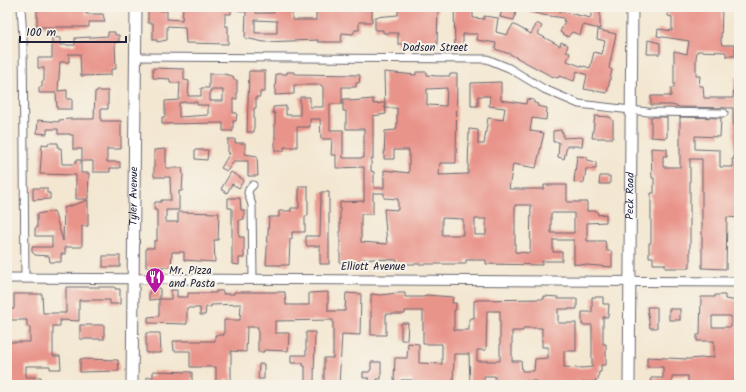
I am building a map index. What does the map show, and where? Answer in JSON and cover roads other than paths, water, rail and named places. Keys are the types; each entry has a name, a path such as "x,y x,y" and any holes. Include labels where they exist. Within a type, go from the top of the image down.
{"main road":[{"name":"Tyler Avenue","path":"132,385 136,7"},
{"name":"Peck Road","path":"629,385 632,7"}],"street":[{"path":"20,7 23,37 25,278"},
{"name":"Dodson Street","path":"136,57 487,59 509,68 544,89 580,104 648,112 724,113"},
{"path":"253,186 249,189 248,193 252,205 253,278"},
{"name":"Elliott Avenue","path":"7,278 253,278 739,282"}],"place":[{"name":"Mr. Pizza and Pasta","path":"155,294"}]}
